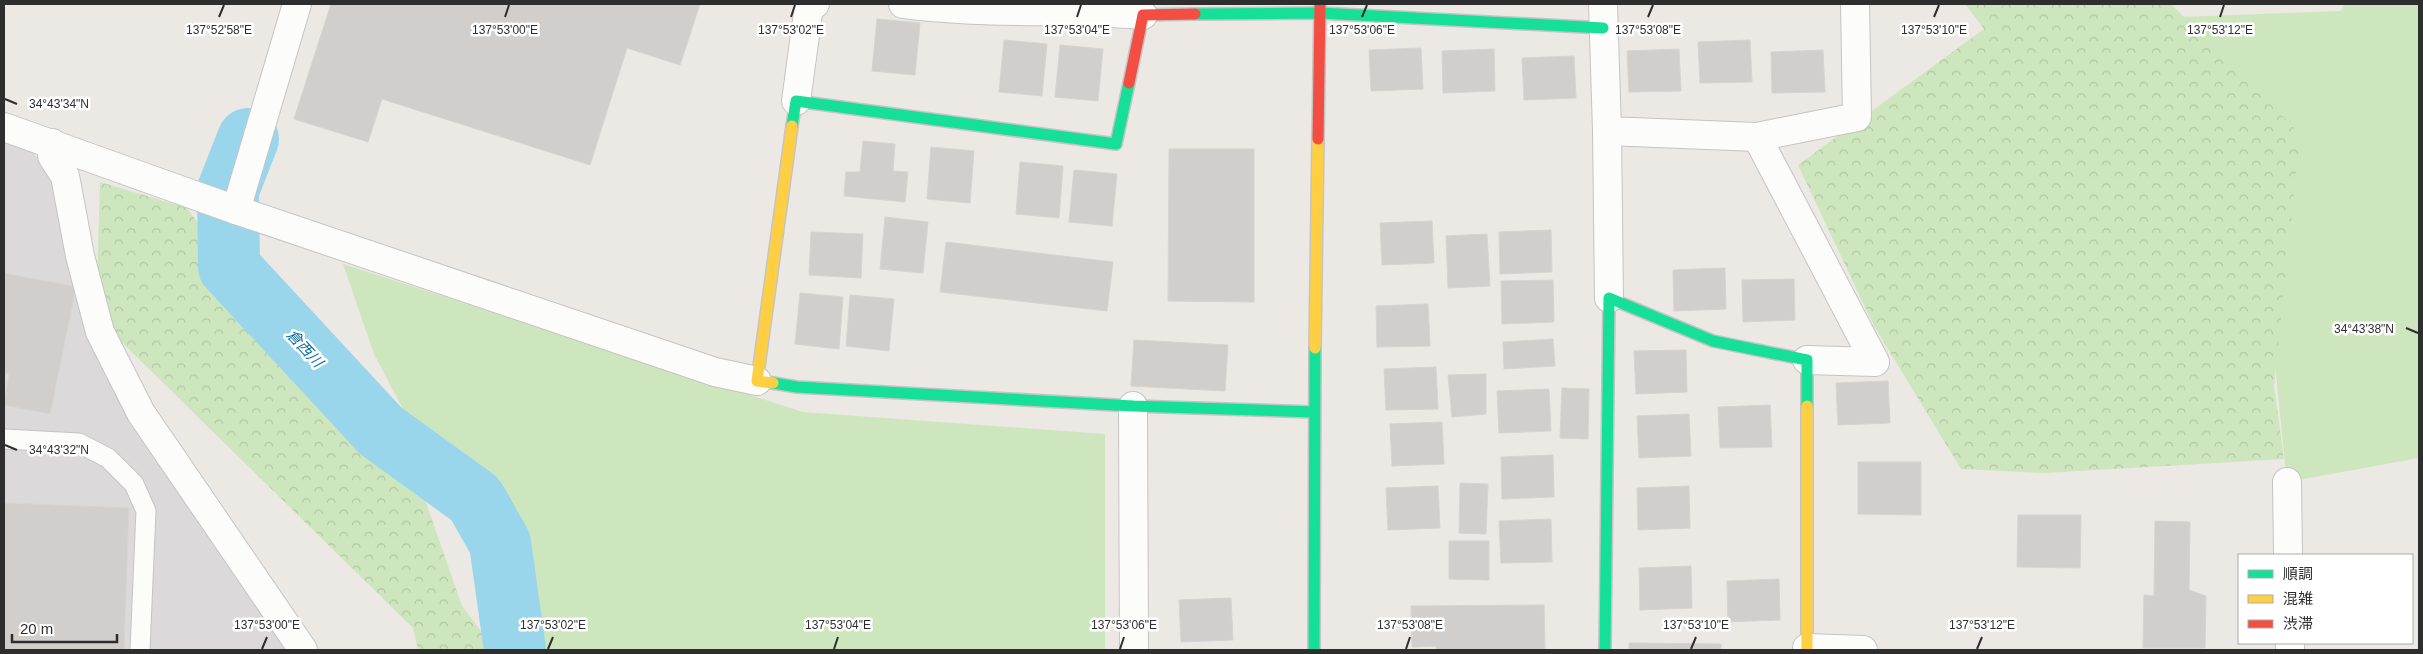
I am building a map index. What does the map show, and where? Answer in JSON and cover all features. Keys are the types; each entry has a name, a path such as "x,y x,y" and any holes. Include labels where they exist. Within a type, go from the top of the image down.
{"street":[{"path":"236,210 297,4"},
{"path":"757,381 809,6 815,4"},
{"path":"903,4 936,8 1030,13 1100,11 1143,15 1320,8 1603,16 1607,131 1608,298 1605,650"},
{"path":"1607,131 1757,137 1857,116 1855,4"},
{"path":"1314,650 1314,412 1320,8"},
{"path":"796,101 1116,144 1143,15"},
{"path":"4,127 236,210 715,372 797,387 1133,406 1314,412"},
{"path":"1608,298 1714,340 1808,360 1875,362 1757,137"},
{"path":"52,143 52,156 65,176 80,256 100,332 136,405 303,650"},
{"path":"1808,360 1807,649 1863,650"},
{"path":"1133,406 1134,650"},
{"path":"2287,482 2288,554"}],"lane":[{"path":"4,439 79,444 108,458 134,484 146,511 140,650"}],"shaded area":[{"path":"4,135 16,139 33,152 57,188 88,326 289,650 4,650"}],"green space":[{"path":"1965,4 2171,4 2300,134 2274,386 2284,459 2045,473 1961,469 1874,326 1798,165 1984,29"},
{"path":"2344,4 2419,4 2419,458 2287,482 2268,295 2181,17 2341,11"},
{"path":"100,182 187,208 327,399 407,448 462,606 495,650 418,650 413,628 96,317"},
{"path":"343,264 803,412 1105,434 1105,650 530,650 374,354"}],"building":[{"path":"331,4 700,4 680,65 627,48 590,165 382,99 368,142 294,119"},
{"path":"877,19 920,23 915,75 872,71"},
{"path":"1004,40 1047,44 1042,96 999,92"},
{"path":"1750,40 1752,82 1700,83 1698,42"},
{"path":"1060,45 1103,49 1098,101 1055,97"},
{"path":"1421,48 1423,89 1371,91 1369,50"},
{"path":"1494,49 1495,91 1443,93 1442,51"},
{"path":"1679,49 1681,91 1629,92 1627,51"},
{"path":"1823,50 1825,92 1772,93 1771,52"},
{"path":"1574,56 1576,98 1524,100 1522,58"},
{"path":"863,141 895,144 893,171 908,172 905,202 844,196 846,172 860,172"},
{"path":"931,147 974,151 970,203 927,199"},
{"path":"1169,149 1254,149 1254,302 1168,301"},
{"path":"1020,162 1063,166 1059,218 1016,214"},
{"path":"1074,170 1117,174 1112,226 1069,222"},
{"path":"885,217 928,222 923,273 880,269"},
{"path":"1432,221 1434,263 1382,265 1380,223"},
{"path":"1551,230 1552,272 1500,274 1499,232"},
{"path":"811,232 863,234 861,278 809,275"},
{"path":"1487,234 1490,286 1448,288 1446,236"},
{"path":"946,242 1113,262 1107,311 940,292"},
{"path":"1725,268 1726,309 1674,311 1673,270"},
{"path":"4,273 76,287 50,414 4,405 9,374 4,373"},
{"path":"1794,279 1795,320 1743,322 1742,280"},
{"path":"1553,280 1554,322 1502,324 1501,281"},
{"path":"800,293 843,297 839,349 795,344"},
{"path":"850,295 894,299 889,351 846,346"},
{"path":"1428,304 1430,346 1377,347 1376,306"},
{"path":"1553,339 1555,366 1504,369 1503,342"},
{"path":"1134,340 1228,345 1225,391 1131,386"},
{"path":"1686,350 1687,392 1636,394 1634,351"},
{"path":"1436,367 1438,409 1386,410 1384,369"},
{"path":"1486,374 1486,414 1452,417 1448,375"},
{"path":"1888,381 1890,423 1838,425 1836,383"},
{"path":"1562,388 1589,389 1588,439 1560,438"},
{"path":"1549,389 1551,431 1499,433 1497,391"},
{"path":"1770,405 1772,447 1720,448 1718,407"},
{"path":"1689,414 1691,456 1639,458 1637,416"},
{"path":"1442,422 1444,464 1392,466 1390,424"},
{"path":"1553,455 1554,497 1502,499 1501,457"},
{"path":"1858,462 1921,462 1921,515 1858,514"},
{"path":"1460,483 1488,484 1486,534 1459,533"},
{"path":"1438,486 1440,528 1388,530 1386,488"},
{"path":"1689,486 1690,528 1638,530 1637,488"},
{"path":"4,503 129,508 124,650 4,650"},
{"path":"2018,515 2081,515 2080,568 2017,567"},
{"path":"1551,519 1552,562 1501,563 1499,521"},
{"path":"2155,521 2190,522 2189,590 2206,596 2205,648 2143,648 2144,595 2154,596"},
{"path":"1449,541 1489,541 1489,580 1449,579"},
{"path":"1691,566 1692,608 1640,610 1639,568"},
{"path":"1779,579 1780,620 1728,622 1727,581"},
{"path":"1231,598 1233,640 1181,642 1179,600"},
{"path":"1544,605 1545,650 1436,650 1436,646 1412,647 1411,606"},
{"path":"1629,643 1721,644 1721,650 1629,650"}],"waterway":[{"name":"倉西川","path":"248,139 228,190 229,267 381,431 475,499 500,543 515,650"}],"traffic: fast":[{"path":"1195,14 1320,13 1603,28"},
{"path":"792,126 796,101 1116,144 1129,83"},
{"path":"1605,650 1609,298 1713,341 1807,360 1807,406"},
{"path":"1314,650 1315,348"},
{"path":"773,383 797,387 1133,406 1314,412"}],"traffic: slow":[{"path":"773,383 757,381 792,126"},
{"path":"1315,348 1318,139"},
{"path":"1807,406 1807,650"}],"traffic: jam":[{"path":"1318,139 1320,4"},
{"path":"1129,83 1143,15 1195,14"}]}
